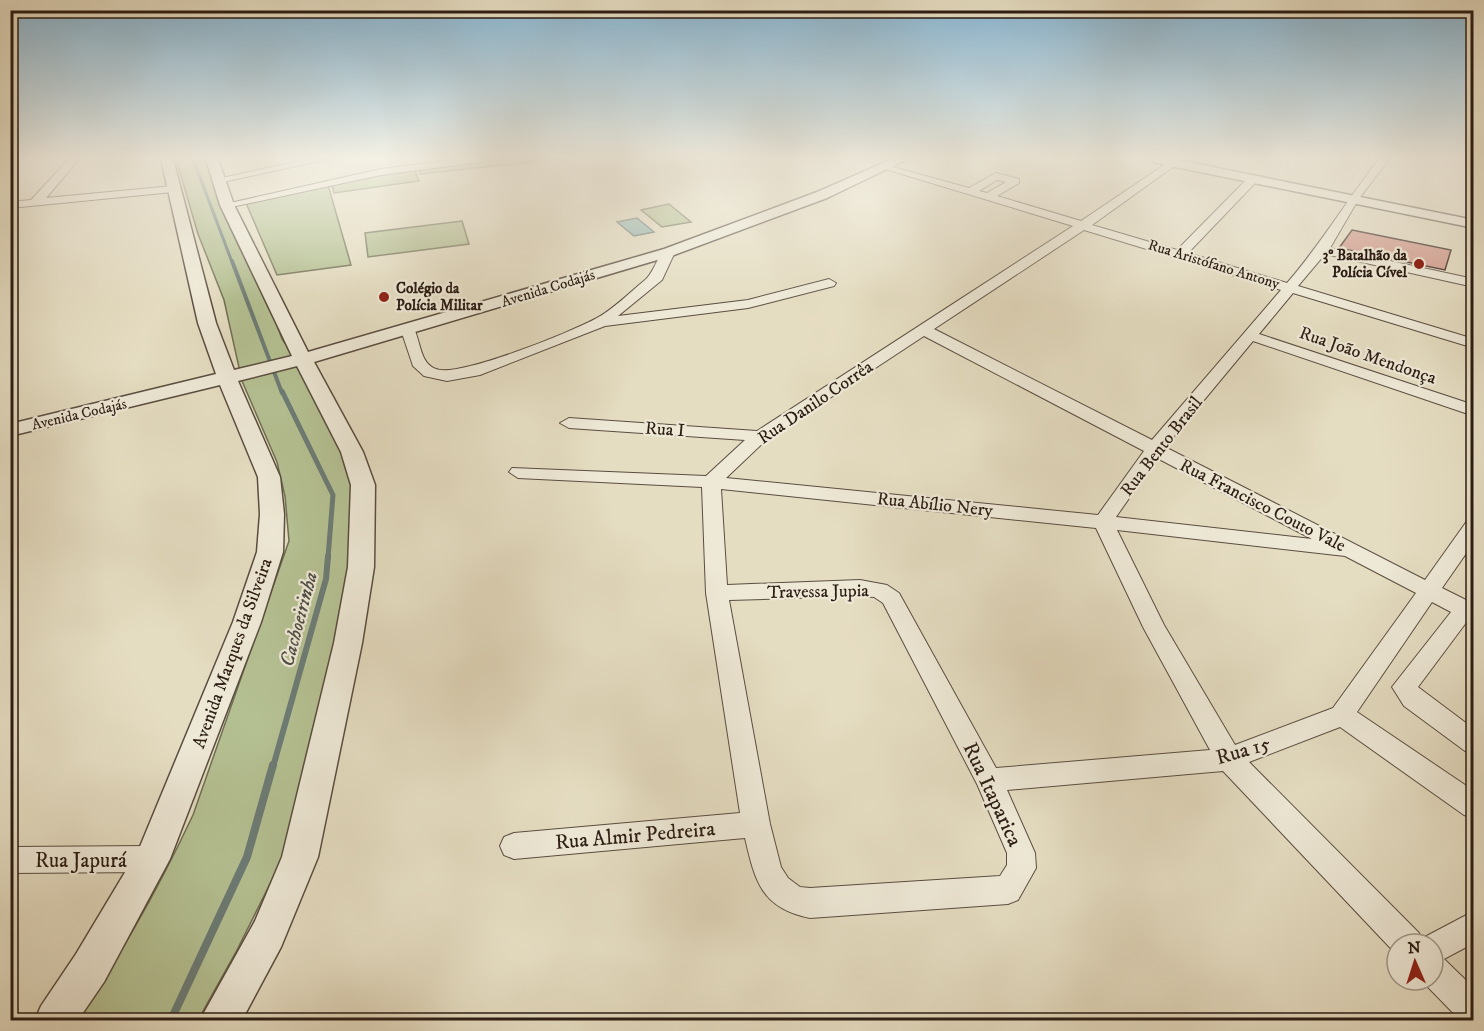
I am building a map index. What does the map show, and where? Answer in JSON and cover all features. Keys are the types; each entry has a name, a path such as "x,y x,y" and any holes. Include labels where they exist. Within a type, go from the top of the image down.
{"street":[{"name":"Avenida Marques da Silveira","path":"55,1020 90,968 153,859 247,622 270,552 272,514 269,477 235,376 207,323 178,207"},
{"path":"220,1020 268,934 300,857 348,643 360,567 363,485 352,452 297,361 228,207"},
{"name":"Avenida Codajás","path":"10,430 297,361 408,330 669,252 789,207"},
{"name":"Rua Aristófano Antony","path":"1025,207 1473,344"},
{"name":"Rua Danilo Corrêa","path":"711,482 760,436 1111,207"},
{"path":"1180,254 1226,207"},
{"name":"Rua Bento Brasil","path":"1103,522 1154,449 1322,250 1348,207"},
{"path":"1392,207 1473,224"},
{"path":"1322,250 1473,283"},
{"path":"602,322 657,277 669,252"},
{"path":"408,330 418,363 430,373 447,376 474,372 602,322 748,304 829,283"},
{"name":"Rua Francisco Couto Vale","path":"924,330 1469,612"},
{"name":"Rua João Mendonça","path":"1251,336 1473,411"},
{"name":"Rua I","path":"569,423 760,436"},
{"name":"Rua Abílio Nery","path":"518,472 711,482 1351,550"},
{"path":"711,482 717,593 756,824"},
{"path":"1103,522 1154,627 1229,759 1396,932"},
{"path":"1473,526 1342,715 1473,806"},
{"name":"Travessa Jupia","path":"717,593 860,588 879,590 891,598 904,619"},
{"path":"1469,612 1405,682 1407,693 1473,743"},
{"name":"Rua Itaparica","path":"756,824 768,873 794,900 810,903 1008,890 1022,868 1021,853 989,780 904,619"},
{"name":"Rua 15","path":"989,780 1229,759 1342,715"},
{"name":"Rua Almir Pedreira","path":"514,846 756,824"},
{"name":"Rua Japurá","path":"10,860 153,859"},
{"path":"1445,941 1473,926"},
{"path":"1445,983 1473,1012"}],"green space":[{"path":"190,207 232,207 252,255 282,339 301,367 358,484 349,582 284,856 237,950 198,1020 75,1020 108,972 138,921 193,815 289,541 285,496 277,462 242,381 224,300 198,234"},
{"path":"248,207 334,207 351,265 277,275"},
{"path":"673,207 691,222 662,227 641,210"},
{"path":"462,221 469,244 368,257 365,233"}],"water":[{"path":"637,218 654,232 634,236 617,222"}],"building":[{"name":"3º Batalhão da Polícia Cível","path":"1352,230 1451,250 1445,270 1339,248"}],"waterway":[{"name":"Cachoeirinha","path":"211,207 232,262"},
{"name":"Cachoeirinha","path":"232,261 282,393"},
{"name":"Cachoeirinha","path":"282,391 333,495 328,558"},
{"name":"Cachoeirinha","path":"273,767 326,579 328,556"},
{"name":"Cachoeirinha","path":"171,1020 247,857 273,765"}],"place":[{"name":"3º Batalhão da Polícia Cível","path":"1419,264"},
{"name":"Colégio da Polícia Militar","path":"384,297"}]}
